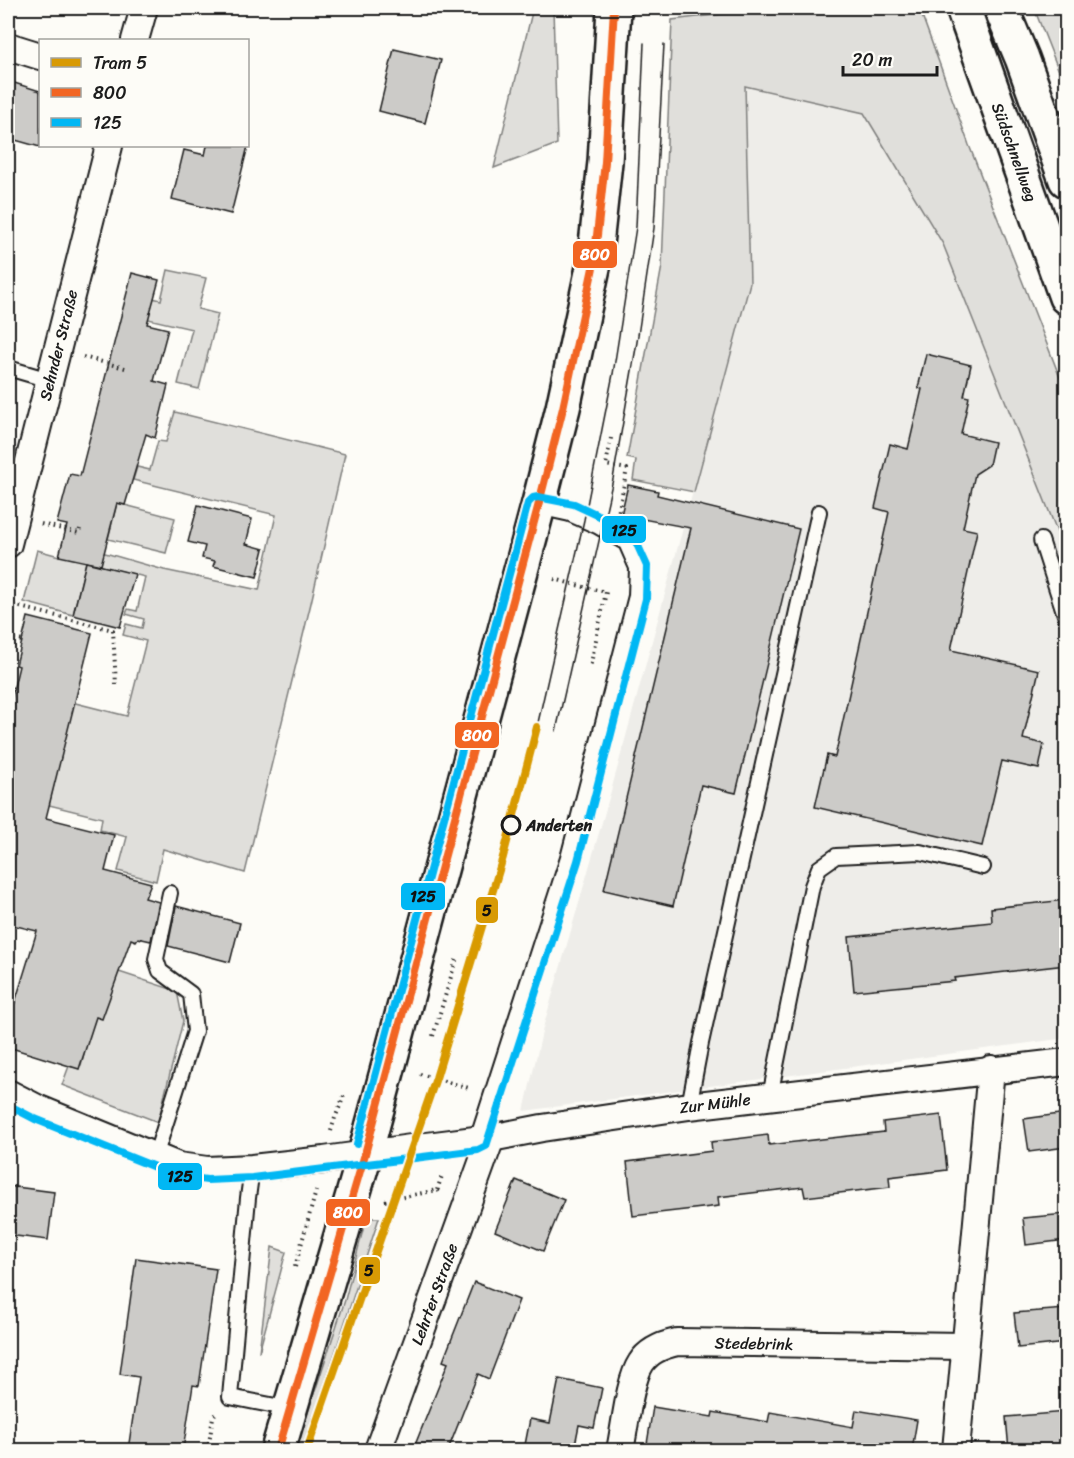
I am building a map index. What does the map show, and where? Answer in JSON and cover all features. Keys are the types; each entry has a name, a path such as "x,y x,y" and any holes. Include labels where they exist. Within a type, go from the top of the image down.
{"main road":[{"path":"278,1450 365,1154 563,408 594,263 605,162 614,8"},
{"path":"939,8 976,42"},
{"name":"Südschnellweg","path":"963,8 1066,297"},
{"path":"1001,8 1022,58 1066,180"}],"street":[{"path":"135,39 144,8"},
{"path":"8,46 39,56"},
{"name":"Sehnder Straße","path":"8,544 109,147"},
{"name":"Zur Mühle","path":"8,1094 178,1166 207,1170 252,1168 324,1160 484,1139 689,1106 1066,1062"},
{"path":"956,1450 991,1070"},
{"name":"Lehrter Straße","path":"378,1450 468,1203 484,1139"},
{"name":"Stedebrink","path":"620,1450 633,1380 649,1353 665,1344 677,1342 965,1346"}],"lane":[{"path":"8,368 49,380"},
{"path":"484,1139 568,858 636,596 637,568 626,543 570,514 538,507"},
{"path":"689,1106 819,512"},
{"path":"1041,540 1066,618"},
{"path":"770,1096 812,886 819,868 836,856 920,852 983,867"},
{"path":"155,1157 195,1031 191,994 160,971 156,959 170,893"},
{"path":"252,1168 230,1397 291,1409"}],"path":[{"path":"57,350 129,369"},
{"path":"611,438 606,465 627,469 614,536"},
{"path":"14,518 79,533 80,529"},
{"path":"554,579 606,592 590,668"},
{"path":"8,603 113,630 116,685"},
{"path":"8,638 22,641"},
{"path":"431,1042 457,957"},
{"path":"422,1074 469,1089"},
{"path":"324,1160 334,1118 348,1087"},
{"path":"310,1212 349,1208 437,1190 468,1203"},
{"path":"208,1450 213,1417 230,1397"}],"shaded area":[{"path":"533,8 553,8 557,144 494,168"},
{"path":"773,8 918,8 920,10 969,145 1066,393 1066,554 943,244 864,113 745,86 750,283 694,492 633,480 636,460 627,458 662,266 672,20"},
{"path":"1034,8 1066,8 1066,89"},
{"path":"745,86 864,113 943,244 1066,554 1066,1038 524,1111 543,1028 611,791 750,283"},
{"path":"168,270 206,278 198,309 218,314 199,389 178,384 192,329 131,315 136,294 161,300"},
{"path":"175,412 345,454 245,873 163,849 156,881 118,871 127,837 100,830 102,818 49,805 69,721 9,706 8,712 8,686 127,716 146,641 123,635 126,624 142,628 144,619 126,614 128,609 137,611 145,577 86,562 73,615 24,602 37,550 59,556 88,548 164,570 259,590 276,515 133,480 137,467 150,470 158,441 166,442"},
{"path":"117,503 175,518 166,553 108,539"},
{"path":"119,972 177,991 183,1021 158,1122 62,1085 69,1066 81,1065 94,1016"},
{"path":"366,1218 379,1218 303,1450 296,1450 345,1300"},
{"path":"272,1247 286,1252 259,1352"}],"building":[{"path":"394,49 441,60 425,123 379,111"},
{"path":"8,81 39,91 39,147 8,138"},
{"path":"207,147 248,147 231,214 172,199 184,150 205,155"},
{"path":"132,273 159,280 147,324 168,329 154,381 168,385 155,438 146,434 125,505 117,503 101,565 59,556 67,525 57,523 70,474 80,476"},
{"path":"926,354 971,365 964,396 969,397 961,434 994,442 989,465 975,474 963,528 977,531 951,650 1039,670 1023,739 1044,744 1039,769 1002,761 982,846 815,807 827,755 835,757 889,512 875,508 890,444 908,449 922,389 918,388"},
{"path":"628,485 658,491 657,495 799,529 736,793 701,785 673,906 604,890 691,528 621,515"},
{"path":"198,505 252,519 246,544 264,549 257,577 213,566 215,561 202,558 205,546 188,542"},
{"path":"86,562 135,574 120,627 73,615"},
{"path":"28,617 92,633 46,818 114,835 105,871 151,883 145,898 159,902 151,941 131,939 102,1019 96,1017 79,1069 8,1047 8,1008 13,1009 37,931 8,924 8,712 19,666 16,665"},
{"path":"1066,900 1066,965 954,978 955,981 854,991 849,937 992,922 991,908"},
{"path":"176,906 240,923 230,962 168,946"},
{"path":"1066,1113 1066,1147 1029,1152 1024,1119"},
{"path":"941,1115 947,1170 889,1177 890,1187 805,1197 803,1187 718,1197 719,1206 633,1216 627,1162 712,1151 711,1142 768,1135 769,1145 884,1132 883,1122"},
{"path":"516,1180 564,1200 543,1251 495,1231"},
{"path":"8,1186 54,1192 48,1240 8,1235"},
{"path":"1066,1214 1066,1240 1026,1245 1023,1218"},
{"path":"136,1258 216,1269 199,1386 193,1385 183,1450 128,1450 139,1377 120,1374"},
{"path":"474,1282 519,1300 489,1379 478,1374 448,1450 413,1450 448,1363 443,1361"},
{"path":"1066,1309 1066,1343 1018,1348 1014,1313"},
{"path":"559,1379 602,1388 594,1428 579,1425 574,1450 524,1450 530,1419 550,1423"},
{"path":"653,1407 712,1417 713,1412 768,1422 770,1412 853,1427 856,1410 917,1420 912,1450 646,1450"},
{"path":"1066,1412 1066,1450 1037,1450 1036,1448 1009,1450 1006,1417"}],"tram line":[{"path":"537,727 584,520 613,374 636,227 644,43"},
{"path":"556,731 613,479 637,342 654,228 664,44"},
{"name":"5","path":"307,1450 436,1078 503,857 537,727"}],"transit line":[{"name":"800","path":"278,1450 365,1154 563,408 594,263 605,162 614,8"},
{"name":"125","path":"357,1144 528,503 538,497 574,504 633,535 647,566 646,599 578,861 486,1146 478,1150 367,1164"},
{"name":"125","path":"8,1105 35,1119 177,1176 207,1180 252,1178 365,1164"}],"place":[{"name":"Anderten","path":"511,825"}]}
